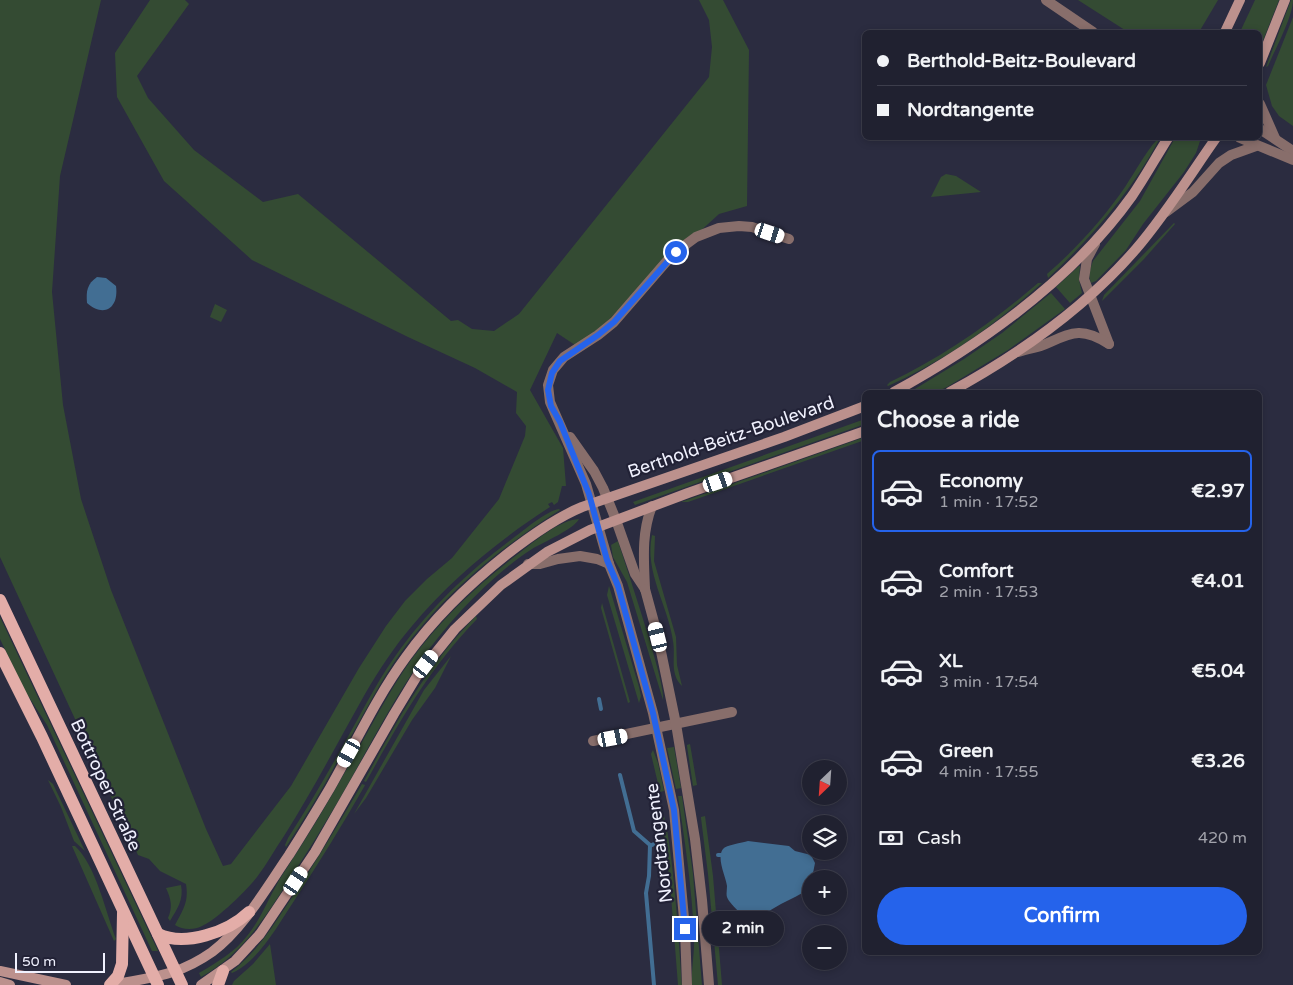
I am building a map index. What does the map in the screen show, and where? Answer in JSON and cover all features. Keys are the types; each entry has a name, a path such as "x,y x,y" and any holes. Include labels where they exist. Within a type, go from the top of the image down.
{"main road":[{"path":"1226,30 1240,0"},
{"path":"1262,58 1285,0"},
{"path":"898,390 952,359 1015,314 1066,270 1107,226 1131,196 1166,140"},
{"path":"953,390 1014,354 1090,295 1147,236 1215,140"},
{"name":"Berthold-Beitz-Boulevard","path":"111,985 156,981 196,962 234,933 285,861 320,804 386,686 423,634 469,586 514,550 560,517 592,503 784,437 862,407"},
{"path":"201,985 223,971 254,942 338,813 396,709 422,670 439,647 497,588 524,567 564,542 599,526 862,432"},
{"name":"Bottroper Straße","path":"0,600 182,985"},
{"path":"0,653 42,737 156,981"},
{"path":"111,985 118,976 122,964 123,911"},
{"path":"158,934 178,940 203,937 235,923 250,912"},
{"path":"0,971 66,985"},
{"path":"218,985 223,971"},
{"path":"0,982 10,985"}],"street":[{"path":"1046,0 1090,30"},
{"path":"1262,108 1276,139"},
{"path":"1262,130 1293,151"},
{"path":"1244,140 1293,160"},
{"path":"1163,215 1193,192 1219,163 1231,155 1256,146"},
{"path":"616,520 594,471 551,406 548,394 549,380 555,366 614,322 680,247 696,237 707,232 733,226 752,227 789,239"},
{"path":"1014,354 1041,346 1063,335 1073,333 1095,336 1109,344 1084,279 1085,266 1093,248 1107,226"},
{"path":"560,422 592,503 599,526"},
{"name":"Nordtangente","path":"652,506 643,549 645,589 658,637 676,724 697,849 709,985"},
{"name":"Nordtangente","path":"616,520 635,574 645,589"},
{"name":"Nordtangente","path":"599,526 609,564 618,586 657,729 667,776 676,829 685,929 687,985"},
{"path":"524,567 580,556 597,558 609,564"},
{"path":"593,741 732,712"}],"green space":[{"path":"0,0 101,0 60,176 52,292 63,405 81,499 111,590 206,829 223,866 231,864 291,786 359,668 386,626 405,601 452,558 499,499 525,436 526,426 516,413 517,392 475,368 252,260 164,181 117,97 115,53 150,0 185,0 189,4 137,76 148,98 194,150 263,202 298,194 451,321 458,320 472,329 494,331 519,314 709,77 712,47 709,20 699,0 723,0 749,50 747,206 719,214 649,278 602,327 575,345 557,333 530,390 563,448 566,486 562,486 558,502 554,505 552,502 548,504 550,507 476,561 443,592 412,626 376,676 305,801 261,872 229,906 212,920 197,928 185,929 175,925 186,901 186,884 160,871 149,859 138,855 0,557"},
{"path":"1078,0 1218,0 1200,30 1125,30"},
{"path":"1255,0 1279,0 1262,43 1262,30 1241,30"},
{"path":"1291,0 1293,0 1292,7 1287,24 1266,67"},
{"path":"1293,17 1293,126 1279,116 1272,106 1266,85"},
{"path":"1159,140 1136,178 1109,214 1080,247 1048,278 1047,274 1079,244 1108,211 1150,148"},
{"path":"1174,140 1200,140 1196,153 1184,172 1143,224 1126,250 1096,281 1091,283 1090,272 1093,261 1140,201"},
{"path":"946,174 956,176 981,192 931,197 941,177"},
{"path":"1174,223 1144,259 1102,301 1104,295"},
{"path":"1079,266 1079,280 1082,293 1070,303 1056,287"},
{"path":"1038,283 1042,283 1007,313 969,341 930,365 887,385 949,350"},
{"path":"1051,293 1065,309 1008,350 947,387 940,390 913,390 964,359 1002,333"},
{"path":"215,304 227,310 221,322 210,317"},
{"path":"862,420 862,425 635,505 633,502"},
{"path":"862,438 862,441 688,502 681,502"},
{"path":"559,509 468,578 428,619 410,641 380,685 323,787 286,847 288,838 320,786 380,679 425,618 438,603 496,551 548,513"},
{"path":"579,519 571,527 532,549 500,573 485,586 443,631 408,680 326,822 262,920 230,957 201,977 199,973 231,952 252,929 388,696 411,660 435,630 474,590 539,538 563,523"},
{"path":"652,535 655,536 654,561 676,637 677,665 682,686 674,670 674,647 670,628 651,562"},
{"path":"618,541 659,672 663,700 627,582 613,557 611,545"},
{"path":"609,586 639,687 641,696 639,703 607,595"},
{"path":"602,603 630,702 628,703 601,608"},
{"path":"476,616 477,619 429,677 403,717 366,782 364,781 414,694 442,654"},
{"path":"0,617 158,951 152,951 47,725 25,691 0,639"},
{"path":"451,656 435,688 412,720 366,798 354,814 424,690"},
{"path":"690,744 697,785 693,786 687,746"},
{"path":"674,747 681,788 676,789 667,748"},
{"path":"653,750 664,791 660,792 651,754"},
{"path":"48,780 53,784 85,851 74,841"},
{"path":"362,784 365,785 347,816 274,931 259,952 241,968 232,973 262,941 275,923"},
{"path":"678,796 682,796 693,874 702,985 692,985 693,918"},
{"path":"659,804 664,815 668,834 682,985 678,985 670,883"},
{"path":"705,816 713,876 722,985 718,985 701,818"},
{"path":"72,846 75,846 82,854 95,877 116,939 114,941"},
{"path":"181,885 181,900 170,921 168,918 171,903 166,888"},
{"path":"270,944 276,985 232,985 234,981 253,964"}],"water":[{"path":"97,277 106,278 116,286 113,305 104,310 99,310 87,303 88,288"},
{"path":"748,841 789,846 795,851 802,853 802,860 814,860 814,870 802,870 802,893 758,917 750,918 741,913 727,897 721,853 723,849"}],"waterway":[{"path":"599,699 601,709"},
{"path":"620,775 634,831 650,845 649,876 646,893 654,985"},
{"path":"650,846 658,842"}],"route":[{"path":"676,252 614,322 555,366 549,380 548,390 551,406 560,422 589,494 607,560 618,586 653,713 674,810 685,929"}]}
